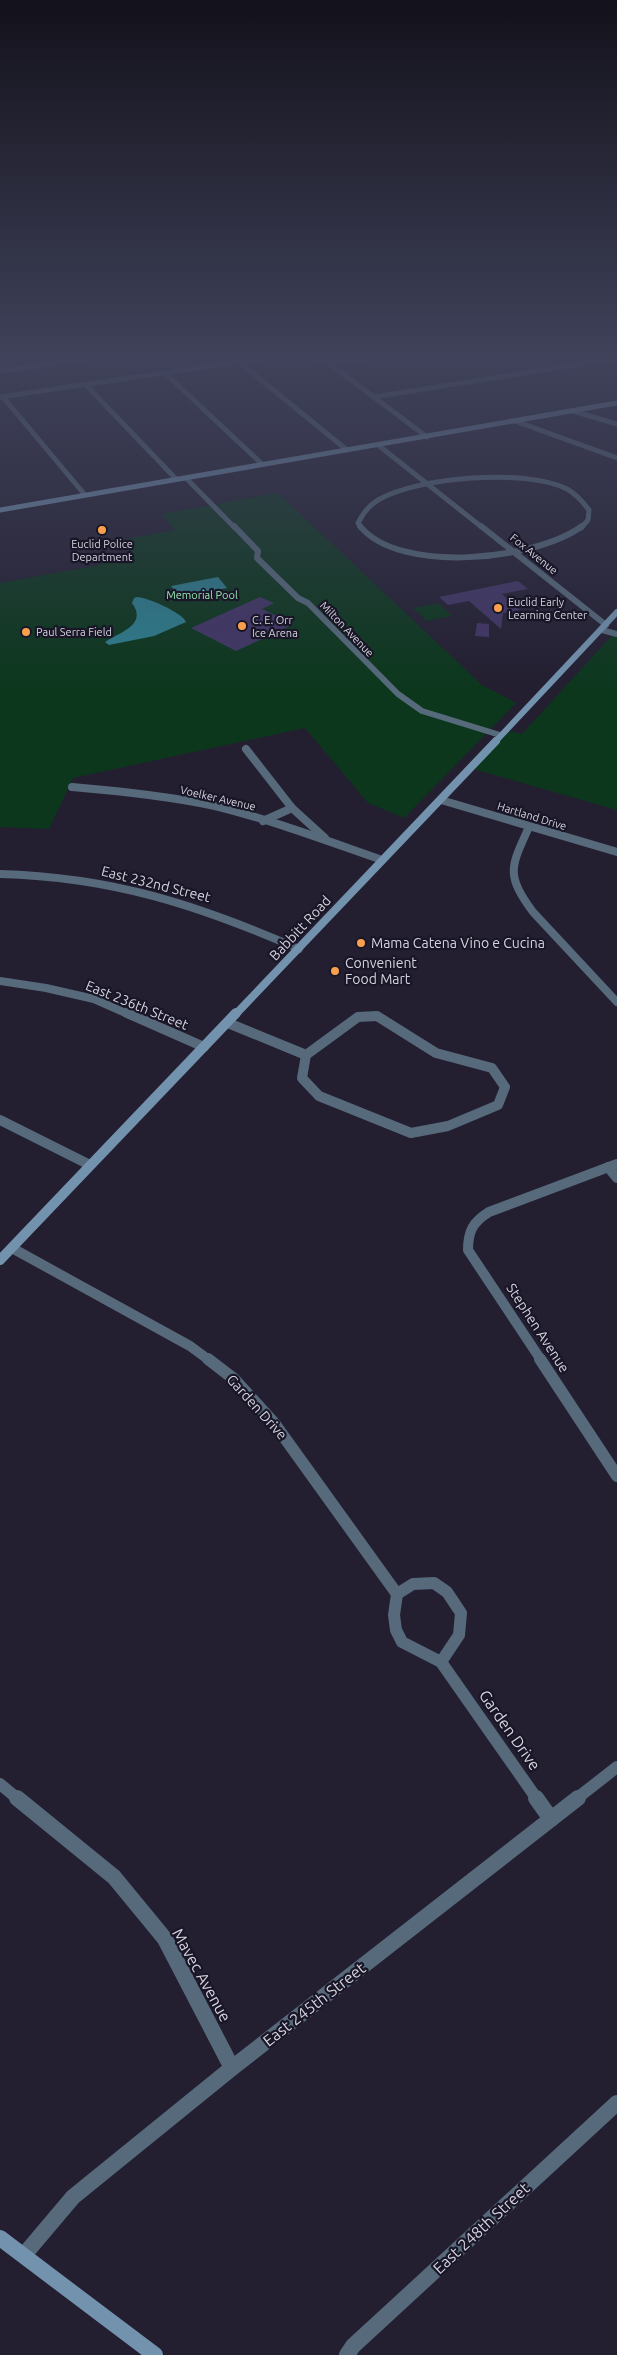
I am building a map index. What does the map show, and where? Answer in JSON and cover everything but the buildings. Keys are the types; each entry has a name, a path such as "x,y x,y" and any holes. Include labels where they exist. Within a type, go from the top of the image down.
{"main road":[{"path":"0,510 241,468"},
{"name":"Babbitt Road","path":"0,1260 441,800 617,612"},
{"path":"0,2238 155,2355"}],"street":[{"path":"62,468 85,495"},
{"path":"165,468 176,479"},
{"name":"Fox Avenue","path":"407,468 514,551 604,627"},
{"name":"Milton Avenue","path":"186,478 258,551 258,558 303,601 308,603 398,694 408,699 422,711 500,735"},
{"path":"477,478 533,480 563,488 584,500 589,510 587,521 576,531 556,540 488,556 459,558 419,555 381,545 365,533 358,524 361,514 386,496 429,485 477,478"},
{"path":"604,627 617,634"},
{"path":"246,749 292,808 328,841"},
{"name":"Voelker Avenue","path":"72,787 179,800 235,811 382,860"},
{"name":"Hartland Drive","path":"441,800 617,852"},
{"path":"264,821 292,808"},
{"path":"529,827 513,862 514,878 521,896 533,912 617,1002"},
{"name":"East 232nd Street","path":"0,874 19,874 102,884 165,898 211,912 299,949"},
{"name":"East 236th Street","path":"0,981 46,988 94,999 204,1047"},
{"path":"377,1016 436,1053 492,1068 505,1087 498,1105 448,1126 411,1133 319,1096 302,1078 306,1055 358,1017 377,1016"},
{"path":"228,1023 306,1055"},
{"path":"0,1120 90,1165"},
{"path":"613,1166 617,1178"},
{"name":"Stephen Avenue","path":"613,1166 503,1206 475,1221 468,1236 468,1250 617,1476"},
{"name":"Garden Drive","path":"12,1248 190,1346 234,1379 274,1423 397,1594 394,1615 396,1630 402,1642 441,1662 551,1819"},
{"path":"397,1594 414,1584 434,1583 447,1592 461,1613 459,1635 441,1662"},
{"name":"East 245th Street","path":"24,2255 73,2197 232,2068 617,1767"},
{"name":"Mavec Avenue","path":"0,1784 114,1877 165,1939 232,2068"},
{"name":"East 248th Street","path":"347,2355 353,2346 617,2103"}],"green space":[{"name":"Memorial Pool","path":"278,493 482,685 516,703 404,818 368,803 305,728 73,778 49,829 0,827 0,583 100,565 99,562 133,556 120,540 175,530 161,514"},
{"path":"438,603 452,616 427,621 413,608"},
{"path":"617,630 617,810 470,768 505,730 522,734"}],"water":[{"path":"218,577 227,588 180,597 171,586"},
{"path":"137,597 164,606 178,614 186,622 154,636 109,645 105,642 130,627 137,617 132,603 134,598"}],"place":[{"name":"Euclid Police Department","path":"102,530"},
{"name":"Euclid Early Learning Center","path":"498,608"},
{"name":"C. E. Orr Ice Arena","path":"242,626"},
{"name":"Paul Serra Field","path":"26,632"},
{"name":"Mama Catena Vino e Cucina","path":"361,943"},
{"name":"Convenient Food Mart","path":"335,971"}]}
